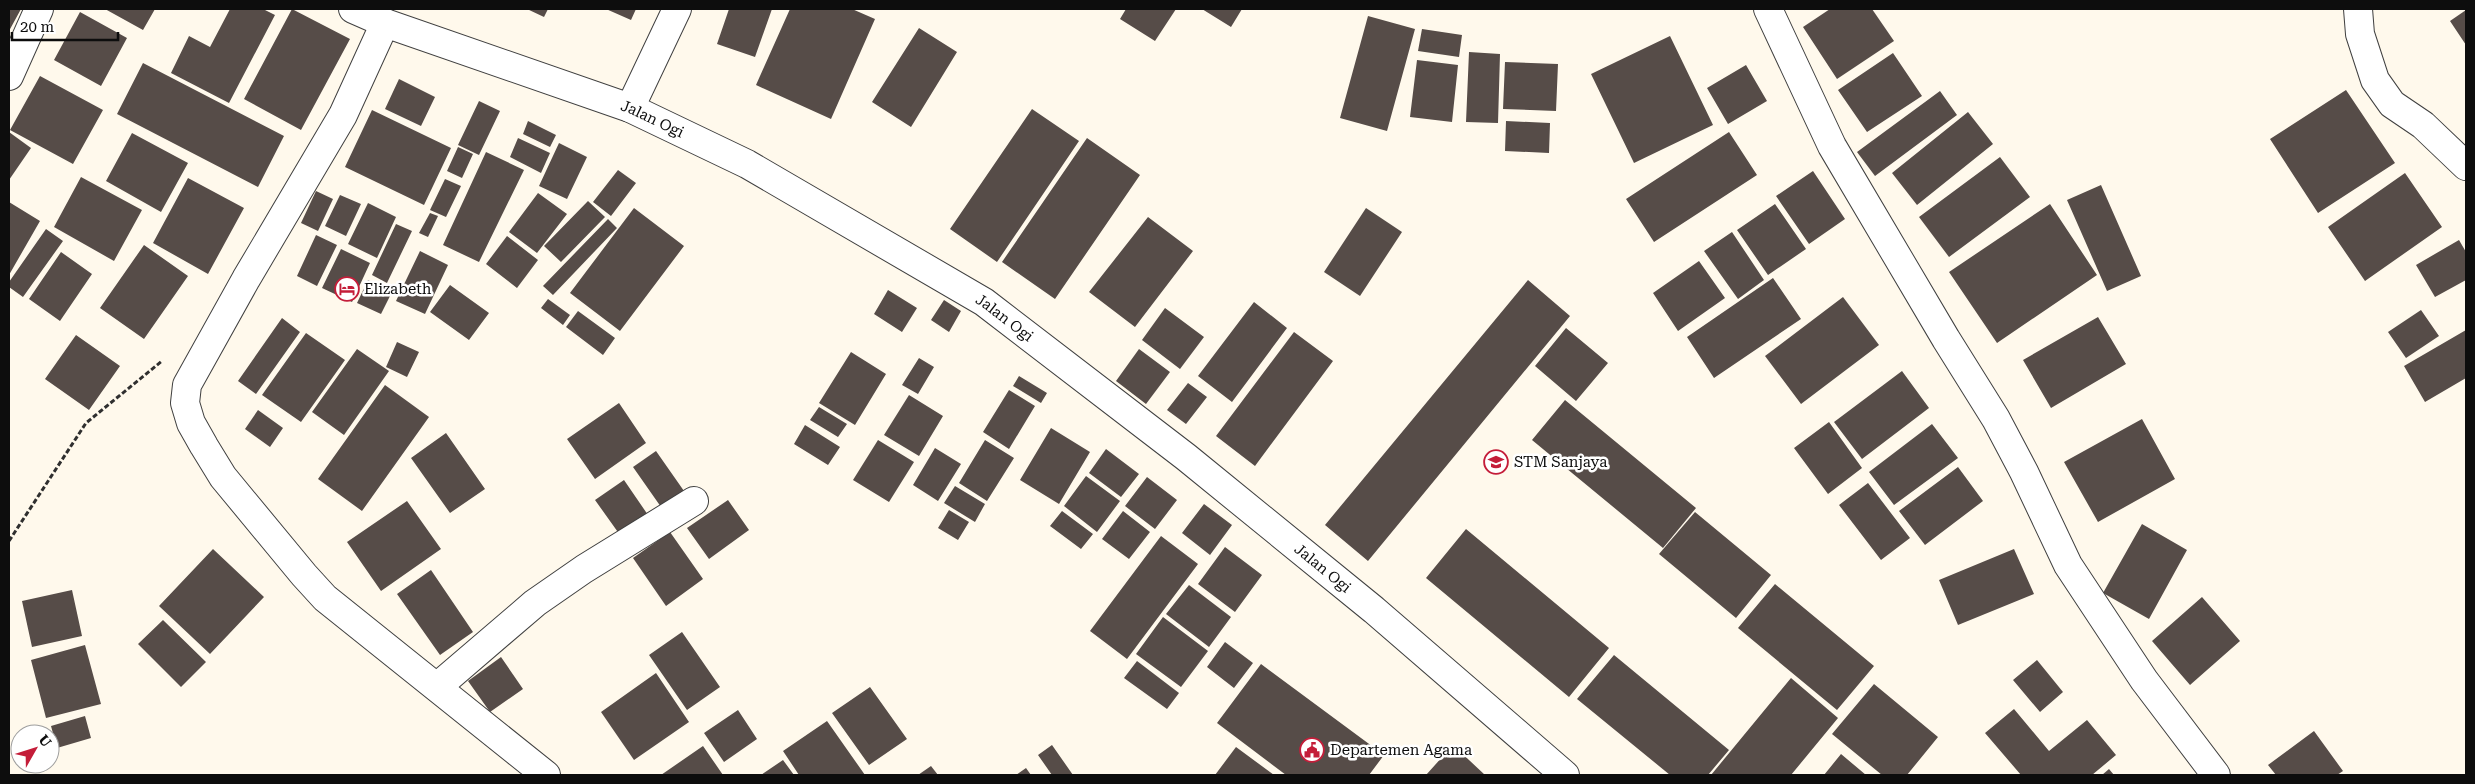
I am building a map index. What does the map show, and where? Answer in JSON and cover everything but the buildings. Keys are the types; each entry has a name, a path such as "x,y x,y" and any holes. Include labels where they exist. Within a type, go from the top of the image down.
{"street":[{"path":"9,76 39,9"},
{"name":"Jalan Ogi","path":"353,9 385,23 630,108 747,164 984,302 1186,457 1374,610 1565,775"},
{"path":"630,108 677,9"},
{"path":"1768,9 1832,146 1931,314 1996,419 2024,472 2068,565 2144,680 2216,775"},
{"path":"2358,9 2360,34 2375,80 2392,104 2422,125 2466,166"},
{"path":"385,23 343,114 246,279 187,385 185,403 191,423 223,477 325,598 546,775"},
{"path":"437,687 535,603 584,569 694,501"}],"path":[{"path":"9,541 86,423 163,360"}],"place":[{"name":"Elizabeth","path":"347,289"},
{"name":"STM Sanjaya","path":"1496,462"},
{"name":"Departemen Agama","path":"1312,750"}]}
